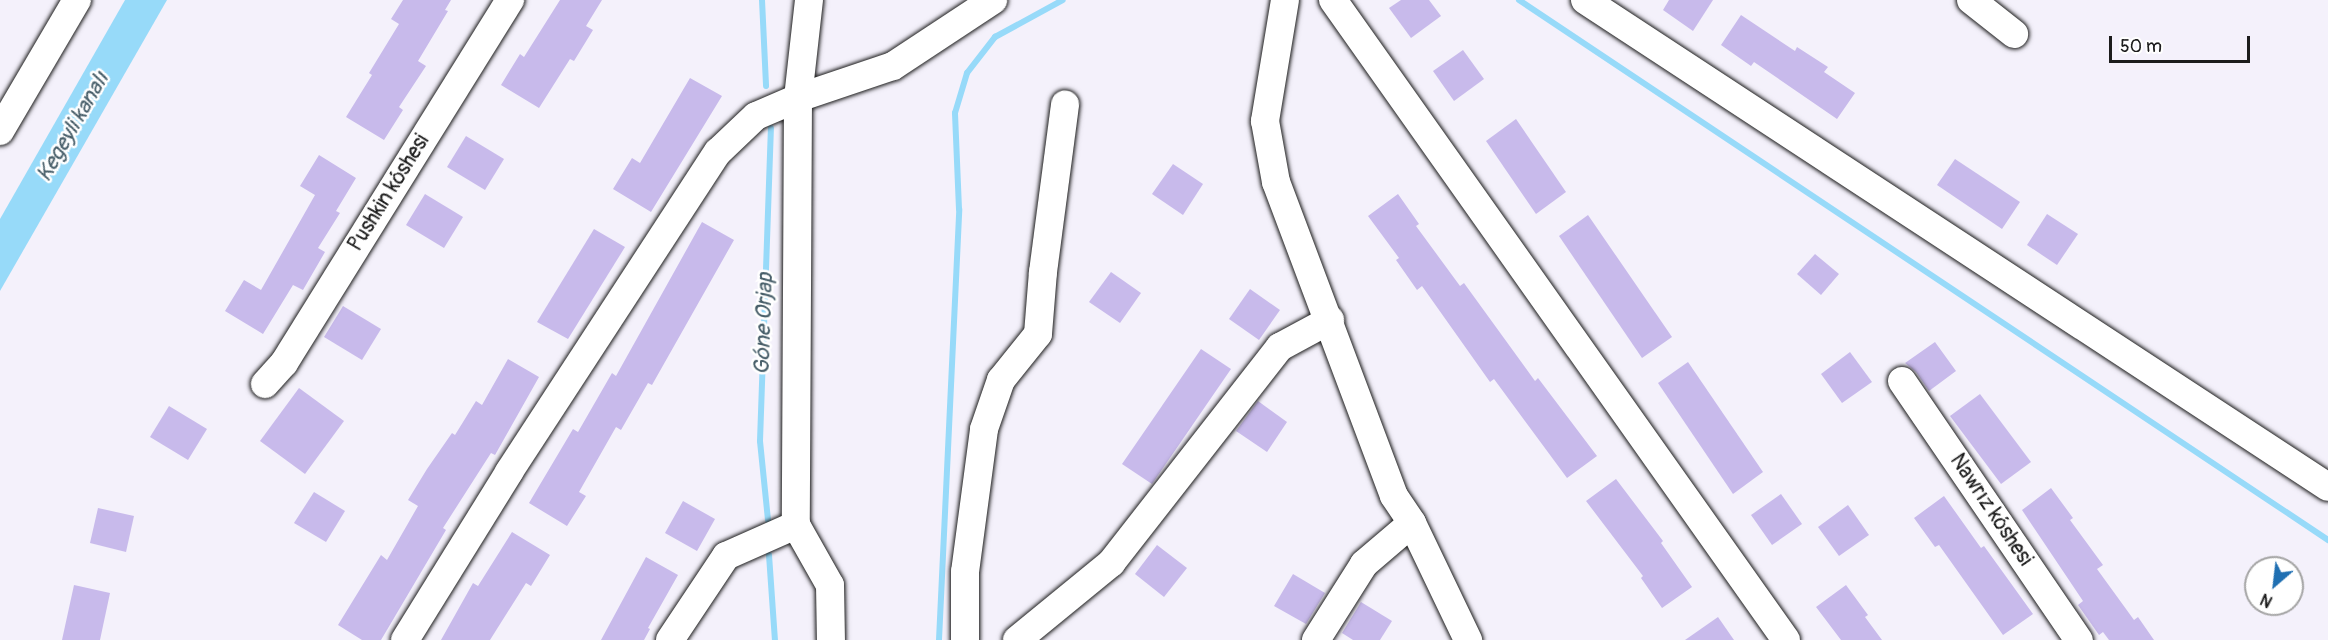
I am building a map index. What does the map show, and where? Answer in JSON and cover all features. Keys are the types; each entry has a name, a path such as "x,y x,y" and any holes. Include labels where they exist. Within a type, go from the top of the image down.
{"street":[{"path":"0,131 77,0"},
{"name":"Pushkin kóshesi","path":"265,384 284,363 510,0"},
{"path":"809,0 798,98 796,525 830,585 831,640"},
{"path":"405,640 509,472 718,152 756,116 798,98 893,66 993,0"},
{"path":"1285,0 1265,121 1276,182 1330,320 1394,496 1412,524 1468,640"},
{"path":"1333,0 1786,640"},
{"path":"1585,0 2328,487"},
{"path":"1971,0 2014,34"},
{"path":"965,640 965,572 984,429 1001,380 1038,334 1065,104"},
{"path":"1017,640 1111,563 1280,348 1330,320"},
{"name":"Nawrız kóshesi","path":"1902,381 2079,640"},
{"path":"1316,640 1364,564 1412,524"},
{"path":"670,640 726,555 796,525"}],"water":[{"name":"Kegeyli kanalı","path":"125,0 167,0 0,291 0,219"}],"building":[{"path":"403,0 451,0 445,10 448,11 418,61 426,66 399,107 403,110 384,140 346,117 372,75 369,73 399,24 391,19"},
{"path":"560,0 602,0 586,26 593,30 574,61 570,59 539,108 501,85 520,54 524,57"},
{"path":"1401,0 1429,0 1441,16 1411,38 1389,8"},
{"path":"1669,0 1713,0 1693,31 1663,10"},
{"path":"1741,15 1795,51 1797,47 1828,67 1824,72 1855,93 1837,119 1754,62 1751,66 1721,45"},
{"path":"1463,50 1484,79 1454,101 1433,71"},
{"path":"690,78 722,96 651,212 613,189 632,158 640,163"},
{"path":"1516,119 1566,192 1536,214 1486,141"},
{"path":"466,136 504,159 485,190 447,167"},
{"path":"319,155 356,178 336,211 340,213 318,248 325,252 303,290 293,285 263,334 225,311 244,280 261,290 315,195 300,186"},
{"path":"1955,159 2020,202 2002,229 1937,185"},
{"path":"1173,164 1203,184 1183,215 1152,194"},
{"path":"425,194 463,217 444,248 406,225"},
{"path":"1398,194 1419,224 1416,226 1460,286 1464,283 1535,381 1538,378 1597,456 1567,478 1494,379 1490,382 1422,286 1417,290 1396,260 1399,258 1368,216"},
{"path":"2047,214 2078,234 2057,265 2027,245"},
{"path":"1588,215 1672,337 1642,358 1559,236"},
{"path":"702,222 734,240 652,385 648,383 621,430 616,427 579,492 586,496 567,526 529,503 573,429 578,432 612,373 616,376"},
{"path":"594,229 625,247 568,339 537,322"},
{"path":"1815,254 1839,274 1821,295 1797,274"},
{"path":"1111,272 1141,293 1120,323 1089,302"},
{"path":"1250,289 1280,310 1259,340 1229,319"},
{"path":"343,306 381,329 362,360 324,337"},
{"path":"1935,342 1956,371 1929,391 1916,372 1905,363"},
{"path":"1201,349 1231,369 1152,484 1122,464"},
{"path":"1850,352 1872,382 1842,403 1821,374"},
{"path":"508,359 539,377 495,455 491,453 443,528 446,530 381,640 362,640 338,625 381,555 387,560 418,506 408,500 427,469 452,433 455,435 476,401 482,405"},
{"path":"1688,362 1763,472 1733,494 1658,383"},
{"path":"299,388 344,421 305,474 260,441"},
{"path":"1980,394 2031,462 2001,484 1950,416"},
{"path":"1258,401 1287,422 1267,452 1236,431"},
{"path":"169,406 207,429 188,460 150,437"},
{"path":"1616,479 1663,541 1661,543 1692,587 1662,608 1641,578 1643,576 1586,501"},
{"path":"2051,488 2073,518 2070,520 2103,565 2097,569 2134,620 2138,617 2154,640 2109,640 2103,632 2099,635 2078,605 2083,601 2022,510"},
{"path":"314,492 345,511 326,542 294,523"},
{"path":"1781,494 1802,524 1772,545 1751,515"},
{"path":"1944,496 1981,548 1984,546 2033,614 2003,635 1939,545 1935,547 1914,518"},
{"path":"683,501 715,519 697,551 665,533"},
{"path":"1848,505 1869,535 1839,556 1818,527"},
{"path":"98,508 134,516 126,552 90,543"},
{"path":"512,532 550,555 531,586 526,583 490,640 441,640 473,583 478,586"},
{"path":"1157,545 1187,568 1164,597 1135,574"},
{"path":"646,557 678,575 648,628 650,629 644,640 601,640"},
{"path":"1293,574 1325,593 1306,624 1274,606"},
{"path":"74,585 110,593 100,640 62,640"},
{"path":"1846,585 1868,615 1865,617 1882,640 1841,640 1816,607"},
{"path":"1361,602 1392,621 1380,640 1353,640 1342,633"},
{"path":"1718,617 1734,640 1685,640"}],"waterway":[{"name":"Góne Orjap","path":"762,0 766,86"},
{"path":"939,640 959,209 955,113 967,73 995,37 1063,0"},
{"path":"1519,0 2328,540"},
{"name":"Góne Orjap","path":"768,520 760,441 771,128"},
{"name":"Góne Orjap","path":"769,555 775,640"}]}
